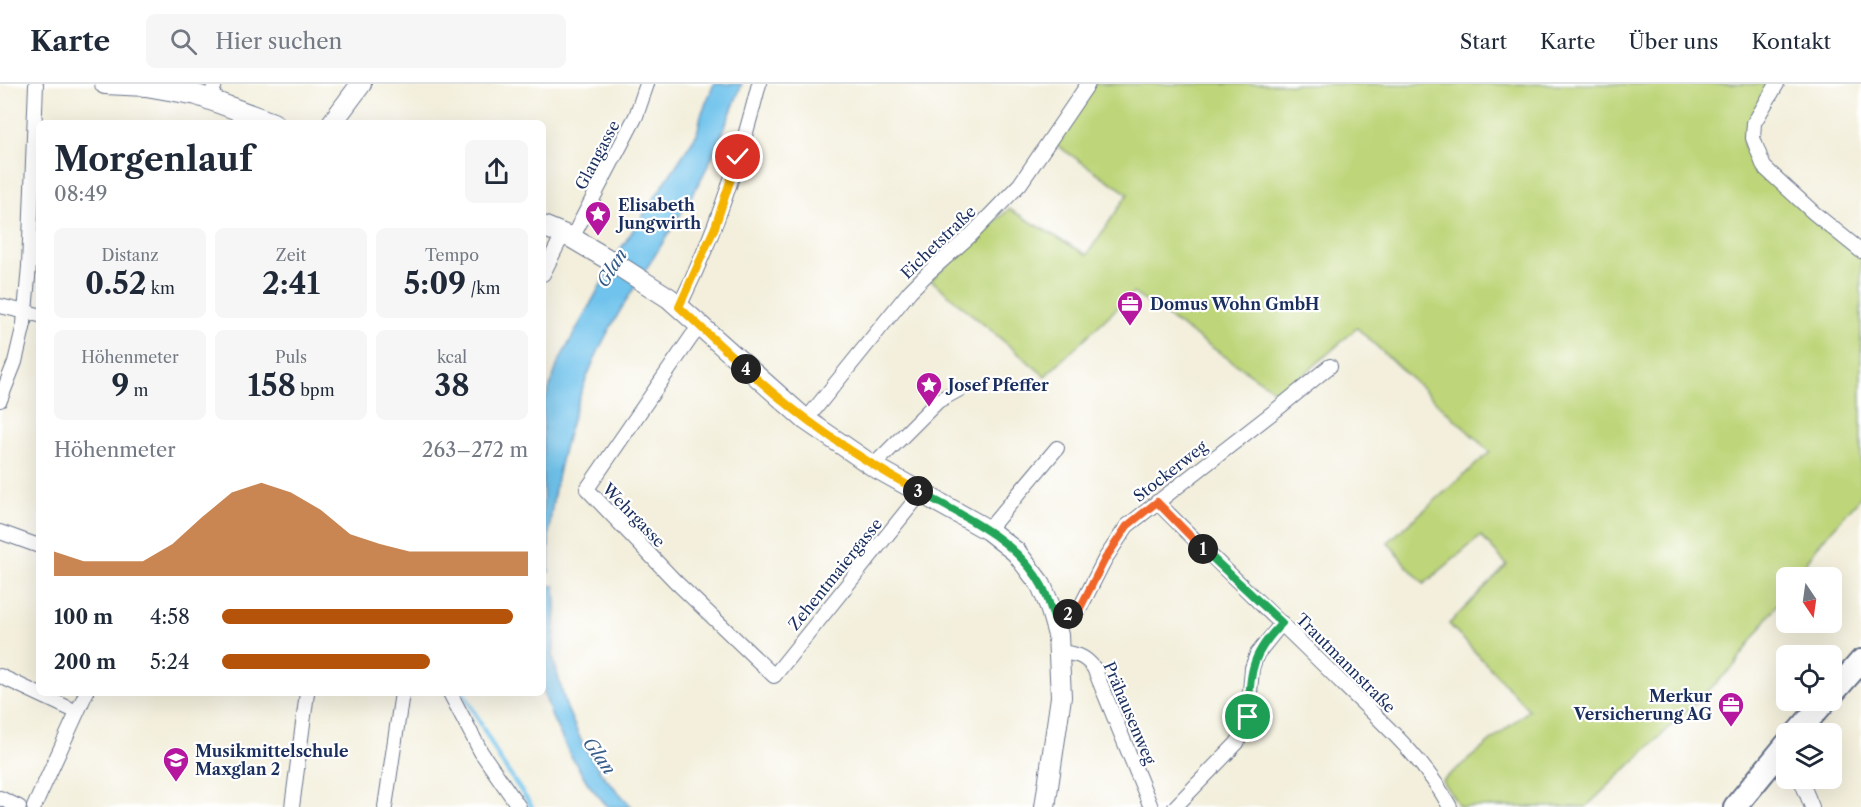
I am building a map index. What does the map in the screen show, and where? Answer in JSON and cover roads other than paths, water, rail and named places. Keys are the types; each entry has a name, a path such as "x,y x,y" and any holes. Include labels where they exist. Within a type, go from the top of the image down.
{"main road":[{"path":"1842,683 1861,662"},
{"path":"1806,723 1816,711"},
{"path":"1735,807 1776,761"}],"street":[{"path":"0,400 15,362 24,324 32,313 29,266 36,84"},
{"path":"105,84 213,92 267,120"},
{"path":"334,120 361,84"},
{"name":"Glangasse","path":"546,269 636,116 647,84"},
{"path":"679,307 715,227 759,84"},
{"name":"Eichetstraße","path":"806,420 910,291 1020,184 1088,84"},
{"path":"1777,84 1754,123 1753,138 1764,166 1814,213 1861,252"},
{"path":"546,227 567,236 611,261 679,307 806,420 873,466 987,530 1016,552 1041,585 1055,621 1060,651 1060,705 1045,807"},
{"path":"0,306 32,313"},
{"name":"Wehrgasse","path":"700,327 587,489 675,581 774,676"},
{"name":"Stockerweg","path":"1055,621 1080,608 1117,539 1127,526 1330,366"},
{"path":"873,466 938,401 960,389"},
{"path":"987,530 1057,448"},
{"name":"Zehentmaiergasse","path":"774,676 921,493"},
{"name":"Trautmannstraße","path":"1157,502 1409,749 1442,791 1450,807"},
{"path":"0,532 36,545"},
{"path":"1175,807 1237,743 1248,717 1252,668 1257,654 1282,623"},
{"name":"Prähausenweg","path":"1060,651 1087,659 1094,668 1151,807"},
{"path":"0,676 36,693"},
{"path":"43,696 77,712"},
{"path":"34,807 85,696"},
{"path":"292,807 307,696"},
{"path":"385,807 402,696"},
{"path":"452,696 482,752 519,807"},
{"path":"1805,789 1812,807"},
{"path":"0,798 19,807"}],"water":[{"name":"Glan","path":"714,84 742,84 703,175 675,224 618,313 587,378 569,431 556,485 551,511 549,572 546,572 546,398 558,363 620,250 697,134 701,115"},
{"path":"546,585 555,586 553,658 566,706 583,745 601,773 632,807 608,807 589,785 569,753 545,696"}],"waterway":[{"path":"466,696 502,763 532,807"}],"place":[{"name":"Elisabeth Jungwirth","path":"598,237"},
{"name":"Domus Wohn GmbH","path":"1130,327"},
{"name":"Josef Pfeffer","path":"929,408"},
{"name":"Merkur Versicherung AG","path":"1731,728"},
{"name":"Musikmittelschule Maxglan 2","path":"176,783"}]}
